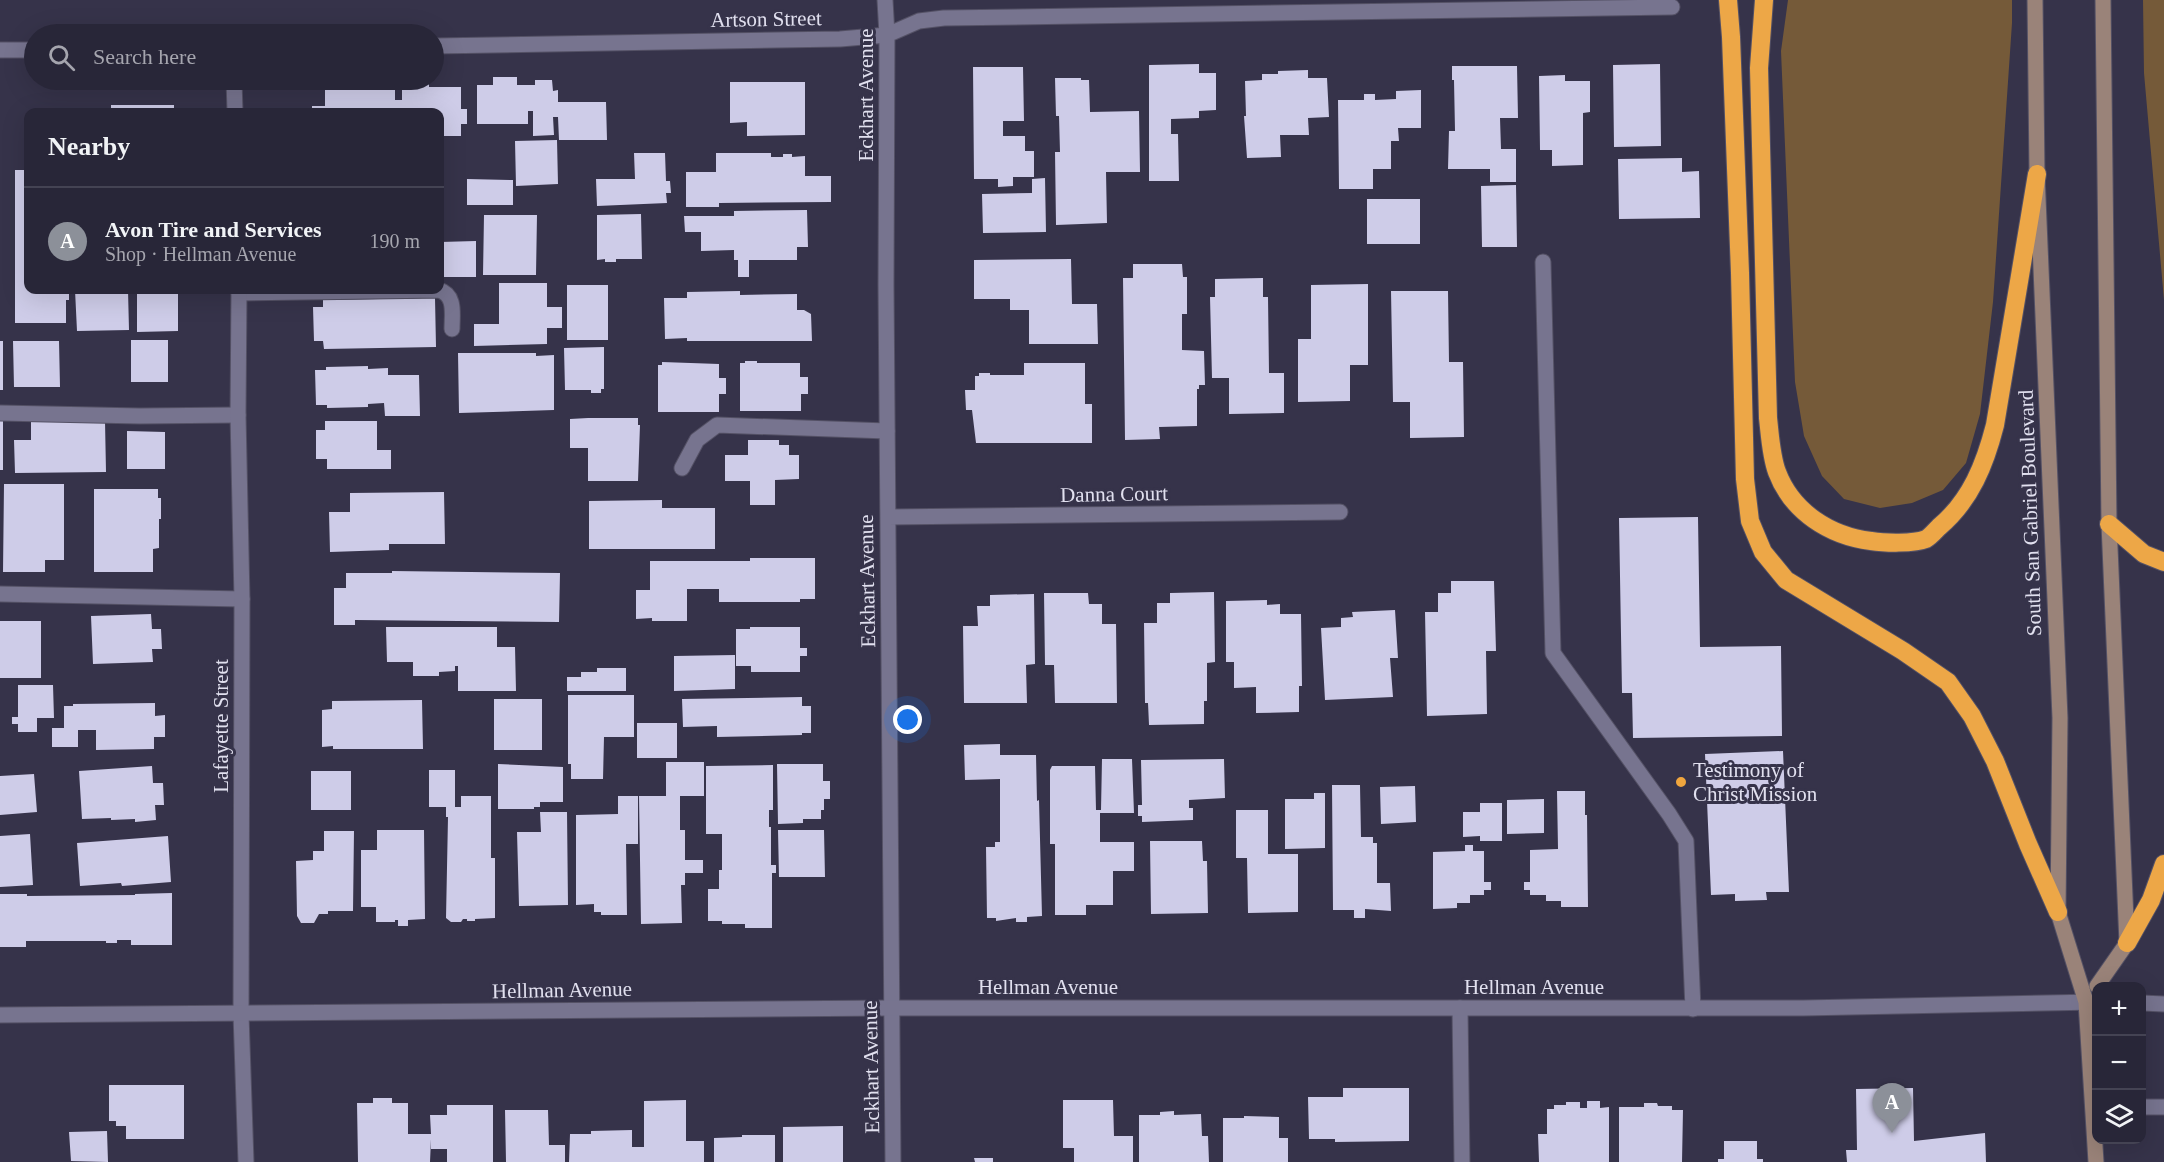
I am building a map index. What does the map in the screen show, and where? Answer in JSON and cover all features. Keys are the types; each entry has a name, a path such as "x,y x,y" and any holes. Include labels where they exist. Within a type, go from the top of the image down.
{"highway":[{"path":"1728,0 1740,273 1745,479 1750,521 1763,552 1786,580 1903,651 1948,682 1972,716 1995,761 2058,912"},
{"path":"1764,0 1759,68 1768,418 1776,472 1795,503 1822,526 1853,539 1889,544 1926,539 1949,520 1970,492 1986,460 1995,425 2037,174"},
{"path":"2109,524 2144,554 2164,562"},
{"path":"2127,943 2151,900 2164,864"}],"main road":[{"name":"South San Gabriel Boulevard","path":"2035,0 2037,174 2060,718 2058,912 2091,1002 2094,1090"},
{"path":"2100,982 2127,943 2109,524 2103,0"},
{"name":"South San Gabriel Boulevard","path":"2096,1144 2096,1162"}],"street":[{"name":"Eckhart Avenue","path":"885,0 893,1162"},
{"name":"Artson Street","path":"444,46 840,39 887,35 919,21 945,18 1672,7"},
{"path":"0,50 24,50"},
{"path":"234,90 235,108"},
{"path":"1543,262 1552,653 1669,814 1686,841 1693,1009"},
{"path":"444,291 451,297 452,329"},
{"name":"Lafayette Street","path":"239,294 238,415 242,599 241,1014 246,1162"},
{"path":"0,413 140,416 238,415"},
{"path":"682,468 697,440 717,425 887,431"},
{"name":"Danna Court","path":"888,517 1340,512"},
{"path":"0,594 242,599"},
{"name":"Hellman Avenue","path":"0,1015 891,1008 1693,1009 2091,1002"},
{"path":"2146,1003 2164,1004"},
{"path":"1460,1008 1462,1162"},
{"path":"2146,1107 2164,1107"}],"shaded area":[{"path":"1788,0 2012,0 1993,302 1980,414 1966,463 1943,490 1912,503 1880,508 1844,499 1822,476 1804,436 1795,382 1781,51"},
{"path":"2143,0 2164,0 2164,300 2144,73"}],"building":[{"path":"1199,64 1199,73 1216,73 1216,110 1199,111 1199,118 1171,119 1171,134 1178,134 1179,181 1149,181 1149,65"},
{"path":"1660,64 1661,146 1614,147 1613,65"},
{"path":"1452,66 1517,66 1518,118 1500,118 1501,149 1516,149 1516,182 1490,182 1490,169 1448,169 1449,131 1455,131"},
{"path":"973,67 1023,67 1024,121 1003,121 1003,136 1025,136 1025,151 1034,151 1034,177 1013,177 1013,186 998,187 998,179 974,179"},
{"path":"1308,70 1308,78 1327,78 1329,117 1308,118 1309,135 1280,135 1281,157 1247,158 1244,116 1246,116 1245,81 1262,80 1262,74 1278,74 1278,71"},
{"path":"1565,75 1565,81 1590,81 1590,112 1583,113 1583,165 1552,166 1552,150 1540,150 1539,76"},
{"path":"493,77 517,77 517,85 535,85 535,80 552,80 553,91 558,90 558,102 606,102 607,140 559,140 558,117 553,117 554,135 533,136 533,111 528,111 528,124 477,124 477,85 493,85"},
{"path":"1055,78 1089,80 1090,112 1139,111 1140,172 1106,172 1107,223 1056,225 1055,152 1060,152"},
{"path":"730,82 805,82 805,135 747,136 747,122 730,123"},
{"path":"444,87 461,87 461,109 467,109 467,124 461,124 461,136 444,136 444,108 312,108 312,106 325,106 325,90 395,90 395,100 402,100 402,90 444,90"},
{"path":"1421,90 1421,128 1398,128 1399,141 1391,141 1391,169 1373,169 1373,189 1339,189 1338,100 1364,100 1364,94 1375,94 1375,100 1396,99 1396,91"},
{"path":"111,105 174,105 174,108 111,108"},
{"path":"557,140 558,184 516,186 515,141"},
{"path":"634,153 665,153 666,181 670,181 671,193 666,193 667,203 597,206 596,179 635,179"},
{"path":"716,153 771,153 771,157 783,157 783,154 792,154 792,157 805,156 805,176 831,176 831,202 719,203 719,207 686,207 686,172 716,172"},
{"path":"1682,158 1682,172 1699,171 1700,218 1619,219 1618,159"},
{"path":"15,170 24,170 24,294 69,294 69,300 66,300 66,323 15,323"},
{"path":"1045,178 1046,232 983,233 982,194 1032,193 1032,179"},
{"path":"467,179 513,180 513,205 467,205"},
{"path":"1516,185 1517,247 1482,247 1481,186"},
{"path":"1367,199 1420,199 1420,244 1367,244"},
{"path":"807,210 808,247 797,247 797,260 749,260 749,277 738,277 738,260 734,260 734,250 701,251 701,232 685,232 684,216 734,216 734,211"},
{"path":"641,214 642,259 616,259 616,262 605,262 605,259 597,260 597,215"},
{"path":"484,215 537,215 536,275 483,275"},
{"path":"476,241 476,277 444,277 444,242"},
{"path":"1071,259 1072,304 1097,304 1098,344 1029,344 1029,310 1010,310 1010,299 974,299 974,260"},
{"path":"1133,264 1182,264 1183,277 1187,277 1187,314 1182,314 1182,350 1204,351 1205,385 1199,385 1197,389 1197,426 1159,427 1160,439 1125,440 1123,278 1133,278"},
{"path":"1263,278 1263,297 1268,297 1269,373 1284,373 1284,413 1229,414 1229,378 1212,378 1210,297 1215,297 1215,279"},
{"path":"499,283 547,283 547,307 562,307 562,328 547,328 547,344 474,346 474,324 499,324"},
{"path":"1368,284 1368,365 1350,365 1350,401 1298,402 1298,339 1311,339 1311,285"},
{"path":"567,285 608,285 608,340 567,340"},
{"path":"740,291 740,295 797,294 797,310 804,310 811,314 812,341 665,339 664,298 687,298 687,292"},
{"path":"1391,291 1448,291 1449,362 1463,362 1464,437 1410,438 1410,402 1393,402"},
{"path":"75,294 128,294 129,330 77,331"},
{"path":"137,294 178,294 178,331 137,332"},
{"path":"435,298 436,347 324,349 323,341 314,341 313,307 323,307 323,300"},
{"path":"131,340 168,340 168,382 131,382"},
{"path":"0,341 3,341 3,390 0,390"},
{"path":"13,341 59,341 60,387 14,387"},
{"path":"604,347 604,389 601,389 601,393 591,393 591,390 565,390 564,348"},
{"path":"458,353 554,355 554,410 459,413"},
{"path":"745,361 800,363 800,377 808,377 808,394 801,394 801,411 740,411 740,363 745,363"},
{"path":"662,362 719,364 719,378 726,378 726,394 719,394 719,412 658,412 658,365 662,365"},
{"path":"1024,363 1085,363 1085,404 1092,404 1092,443 976,443 972,410 966,410 965,390 975,390 975,376 979,376 979,373 1024,375"},
{"path":"368,366 368,369 388,368 388,375 419,375 420,416 385,416 384,403 368,404 368,407 327,408 327,405 316,405 315,370 326,370 326,367"},
{"path":"638,418 638,425 640,425 638,481 588,481 588,448 570,448 570,419"},
{"path":"0,420 3,420 3,470 0,470"},
{"path":"105,421 106,472 15,473 14,440 31,440 31,422"},
{"path":"325,421 377,421 377,450 391,450 391,469 327,469 327,459 316,459 316,430 325,430"},
{"path":"127,431 165,432 165,469 127,469"},
{"path":"748,440 779,440 779,445 789,445 789,455 799,455 799,479 775,480 775,505 750,505 750,481 725,481 725,455 748,455"},
{"path":"4,484 64,484 64,560 45,560 45,572 3,572"},
{"path":"94,489 158,489 158,498 161,498 161,519 159,519 159,548 153,549 153,572 94,572"},
{"path":"444,492 445,544 389,544 389,550 330,552 329,512 350,512 350,493"},
{"path":"662,500 662,508 715,508 715,549 589,549 589,501"},
{"path":"1698,517 1700,647 1781,646 1782,736 1633,738 1632,693 1622,693 1619,518"},
{"path":"750,558 815,558 815,599 800,599 800,602 719,602 719,589 687,589 687,621 636,619 636,590 650,590 650,561 750,561"},
{"path":"392,571 560,573 559,622 355,620 355,625 334,625 334,588 346,588 346,573 392,573"},
{"path":"1451,581 1494,581 1496,651 1486,651 1487,714 1427,716 1425,612 1438,612 1438,593 1451,593"},
{"path":"1214,592 1215,662 1207,663 1207,701 1204,701 1204,724 1149,725 1148,703 1145,703 1144,623 1157,623 1157,603 1170,603 1170,593"},
{"path":"1044,593 1088,593 1089,604 1102,604 1102,624 1116,624 1117,703 1055,703 1054,665 1045,665"},
{"path":"1034,594 1035,664 1026,665 1027,703 964,703 963,626 978,626 977,606 990,606 990,595"},
{"path":"1267,600 1267,605 1280,604 1280,614 1301,614 1302,686 1299,686 1299,712 1256,713 1256,687 1234,688 1234,662 1226,662 1226,601"},
{"path":"1395,610 1398,658 1390,658 1393,697 1325,700 1321,628 1341,627 1341,618 1353,617 1352,612"},
{"path":"151,614 152,629 161,629 162,649 152,649 153,662 93,664 91,616"},
{"path":"0,621 41,621 41,678 0,678"},
{"path":"386,627 497,627 497,647 515,647 516,691 458,691 458,666 455,666 455,671 439,672 439,676 413,676 413,662 387,662"},
{"path":"750,627 800,627 800,648 807,648 807,656 800,656 800,672 751,672 751,666 736,666 736,629 750,629"},
{"path":"735,655 735,689 674,691 674,656"},
{"path":"597,668 626,668 626,691 567,691 567,677 581,677 581,672 597,672"},
{"path":"18,685 53,685 54,718 37,718 37,732 18,732 18,724 12,724 12,717 18,717"},
{"path":"568,695 634,695 634,737 604,737 603,779 571,779 571,764 568,764"},
{"path":"802,697 802,706 811,706 811,733 717,737 717,726 683,727 682,699"},
{"path":"494,699 542,699 542,750 494,750"},
{"path":"422,700 423,749 322,747 322,710 332,709 332,701"},
{"path":"155,703 155,716 165,715 165,737 154,737 154,749 96,750 96,730 78,730 78,747 52,747 52,728 64,728 64,706"},
{"path":"637,723 677,723 677,758 637,758"},
{"path":"1000,744 1000,755 1036,755 1042,916 1027,917 1027,922 1016,922 1016,918 996,921 996,918 987,918 986,847 995,847 995,842 1000,842 1000,779 965,780 964,745"},
{"path":"1783,751 1789,892 1766,892 1767,900 1735,901 1735,894 1711,895 1705,754"},
{"path":"1102,759 1132,759 1134,813 1100,813 1100,842 1134,842 1134,871 1113,871 1113,905 1086,905 1086,915 1055,915 1055,844 1050,844 1050,770 1052,766 1095,766 1096,810 1101,810"},
{"path":"1224,759 1225,798 1189,800 1189,808 1193,808 1193,820 1142,822 1142,816 1138,816 1138,805 1142,805 1141,760"},
{"path":"666,762 704,762 704,796 680,796 680,830 685,830 685,860 703,860 703,873 685,873 685,885 681,885 682,923 641,924 639,796 666,796"},
{"path":"498,764 563,767 563,802 540,802 540,807 534,807 534,809 498,809"},
{"path":"777,764 823,764 823,781 830,781 830,799 824,799 821,819 803,819 803,823 778,824"},
{"path":"773,765 773,810 769,810 771,865 776,865 776,873 772,873 772,928 745,928 745,924 722,924 722,921 708,921 708,889 719,889 719,870 722,870 722,834 706,834 706,766"},
{"path":"152,766 153,783 163,783 164,805 155,805 156,820 135,822 135,819 82,819 79,771"},
{"path":"429,770 455,770 455,807 461,807 461,796 491,796 491,858 495,858 495,918 475,919 475,921 463,919 461,922 451,922 446,918 448,817 446,817 446,807 429,807"},
{"path":"311,771 351,771 351,810 311,810"},
{"path":"34,774 37,812 0,815 0,776"},
{"path":"1332,785 1360,785 1361,837 1373,837 1373,843 1377,843 1377,883 1390,883 1391,911 1365,909 1365,918 1354,918 1354,910 1333,910"},
{"path":"1415,786 1416,822 1381,824 1380,787"},
{"path":"1557,791 1585,791 1588,907 1561,907 1561,901 1546,901 1546,895 1530,895 1530,890 1524,890 1524,882 1530,882 1530,850 1558,849"},
{"path":"1314,793 1325,793 1325,848 1285,849 1285,799 1314,799"},
{"path":"618,796 638,796 638,844 626,844 627,915 601,915 601,912 594,912 594,904 576,905 576,815 618,814"},
{"path":"1544,799 1544,833 1507,834 1507,800"},
{"path":"1480,803 1502,803 1502,841 1480,841 1480,836 1463,837 1463,812 1480,812"},
{"path":"1236,810 1268,810 1268,854 1298,854 1298,912 1248,913 1247,858 1236,858"},
{"path":"540,812 567,812 568,905 519,906 517,832 541,832"},
{"path":"377,830 424,830 425,919 408,920 408,926 398,926 398,920 376,922 376,907 361,907 361,850 377,850"},
{"path":"778,830 824,830 825,877 779,877"},
{"path":"324,831 354,831 353,911 328,911 328,914 319,914 314,923 301,923 297,916 296,861 313,860 313,851 324,851"},
{"path":"30,834 33,885 0,887 0,836"},
{"path":"168,836 171,882 122,886 121,883 80,886 77,843"},
{"path":"1150,841 1202,841 1203,861 1207,861 1208,913 1151,914"},
{"path":"1465,845 1473,845 1473,851 1484,851 1484,882 1491,882 1491,890 1484,890 1484,895 1470,895 1470,903 1457,903 1457,908 1433,909 1433,852 1465,851"},
{"path":"172,893 172,945 131,945 131,940 117,940 117,943 26,941 26,947 0,947 0,894 27,894 27,896"},
{"path":"109,1085 184,1085 184,1139 126,1139 126,1126 116,1126 116,1121 109,1121"},
{"path":"1343,1088 1409,1088 1409,1141 1335,1142 1335,1139 1309,1139 1308,1097 1343,1097"},
{"path":"1913,1088 1914,1141 1985,1133 1986,1162 1847,1162 1846,1150 1857,1150 1856,1089"},
{"path":"373,1098 392,1098 392,1103 408,1103 408,1134 431,1134 430,1115 447,1115 447,1105 493,1105 493,1162 447,1162 447,1149 431,1149 431,1139 430,1162 358,1162 357,1103 373,1103"},
{"path":"686,1100 686,1141 704,1141 704,1162 569,1162 570,1134 632,1130 632,1147 644,1147 644,1101"},
{"path":"1063,1100 1113,1100 1114,1136 1133,1136 1133,1162 1074,1162 1074,1148 1063,1148"},
{"path":"1587,1101 1600,1101 1600,1108 1609,1107 1609,1162 1539,1162 1538,1134 1547,1134 1547,1109 1554,1109 1554,1105 1566,1105 1566,1102 1580,1102 1580,1108 1587,1108"},
{"path":"1644,1103 1657,1103 1658,1106 1672,1106 1672,1110 1683,1110 1682,1162 1619,1162 1619,1107 1644,1107"},
{"path":"505,1110 548,1110 549,1145 565,1145 565,1162 506,1162"},
{"path":"1174,1111 1174,1115 1201,1114 1202,1136 1208,1136 1209,1162 1139,1162 1139,1115 1160,1115 1160,1112"},
{"path":"1244,1116 1279,1117 1279,1138 1288,1138 1288,1162 1223,1162 1223,1118 1244,1118"},
{"path":"843,1126 843,1162 783,1162 783,1127"},
{"path":"107,1131 108,1162 71,1161 69,1132"},
{"path":"742,1135 775,1135 775,1162 714,1162 714,1138 742,1137"},
{"path":"1724,1141 1757,1141 1757,1159 1763,1159 1763,1162 1718,1162 1718,1159 1724,1159"},
{"path":"974,1158 993,1158 993,1162 975,1162"}],"place":[{"name":"Testimony of Christ Mission","path":"1681,782"},
{"name":"Avon Tire and Services","path":"1892,1133"}]}
